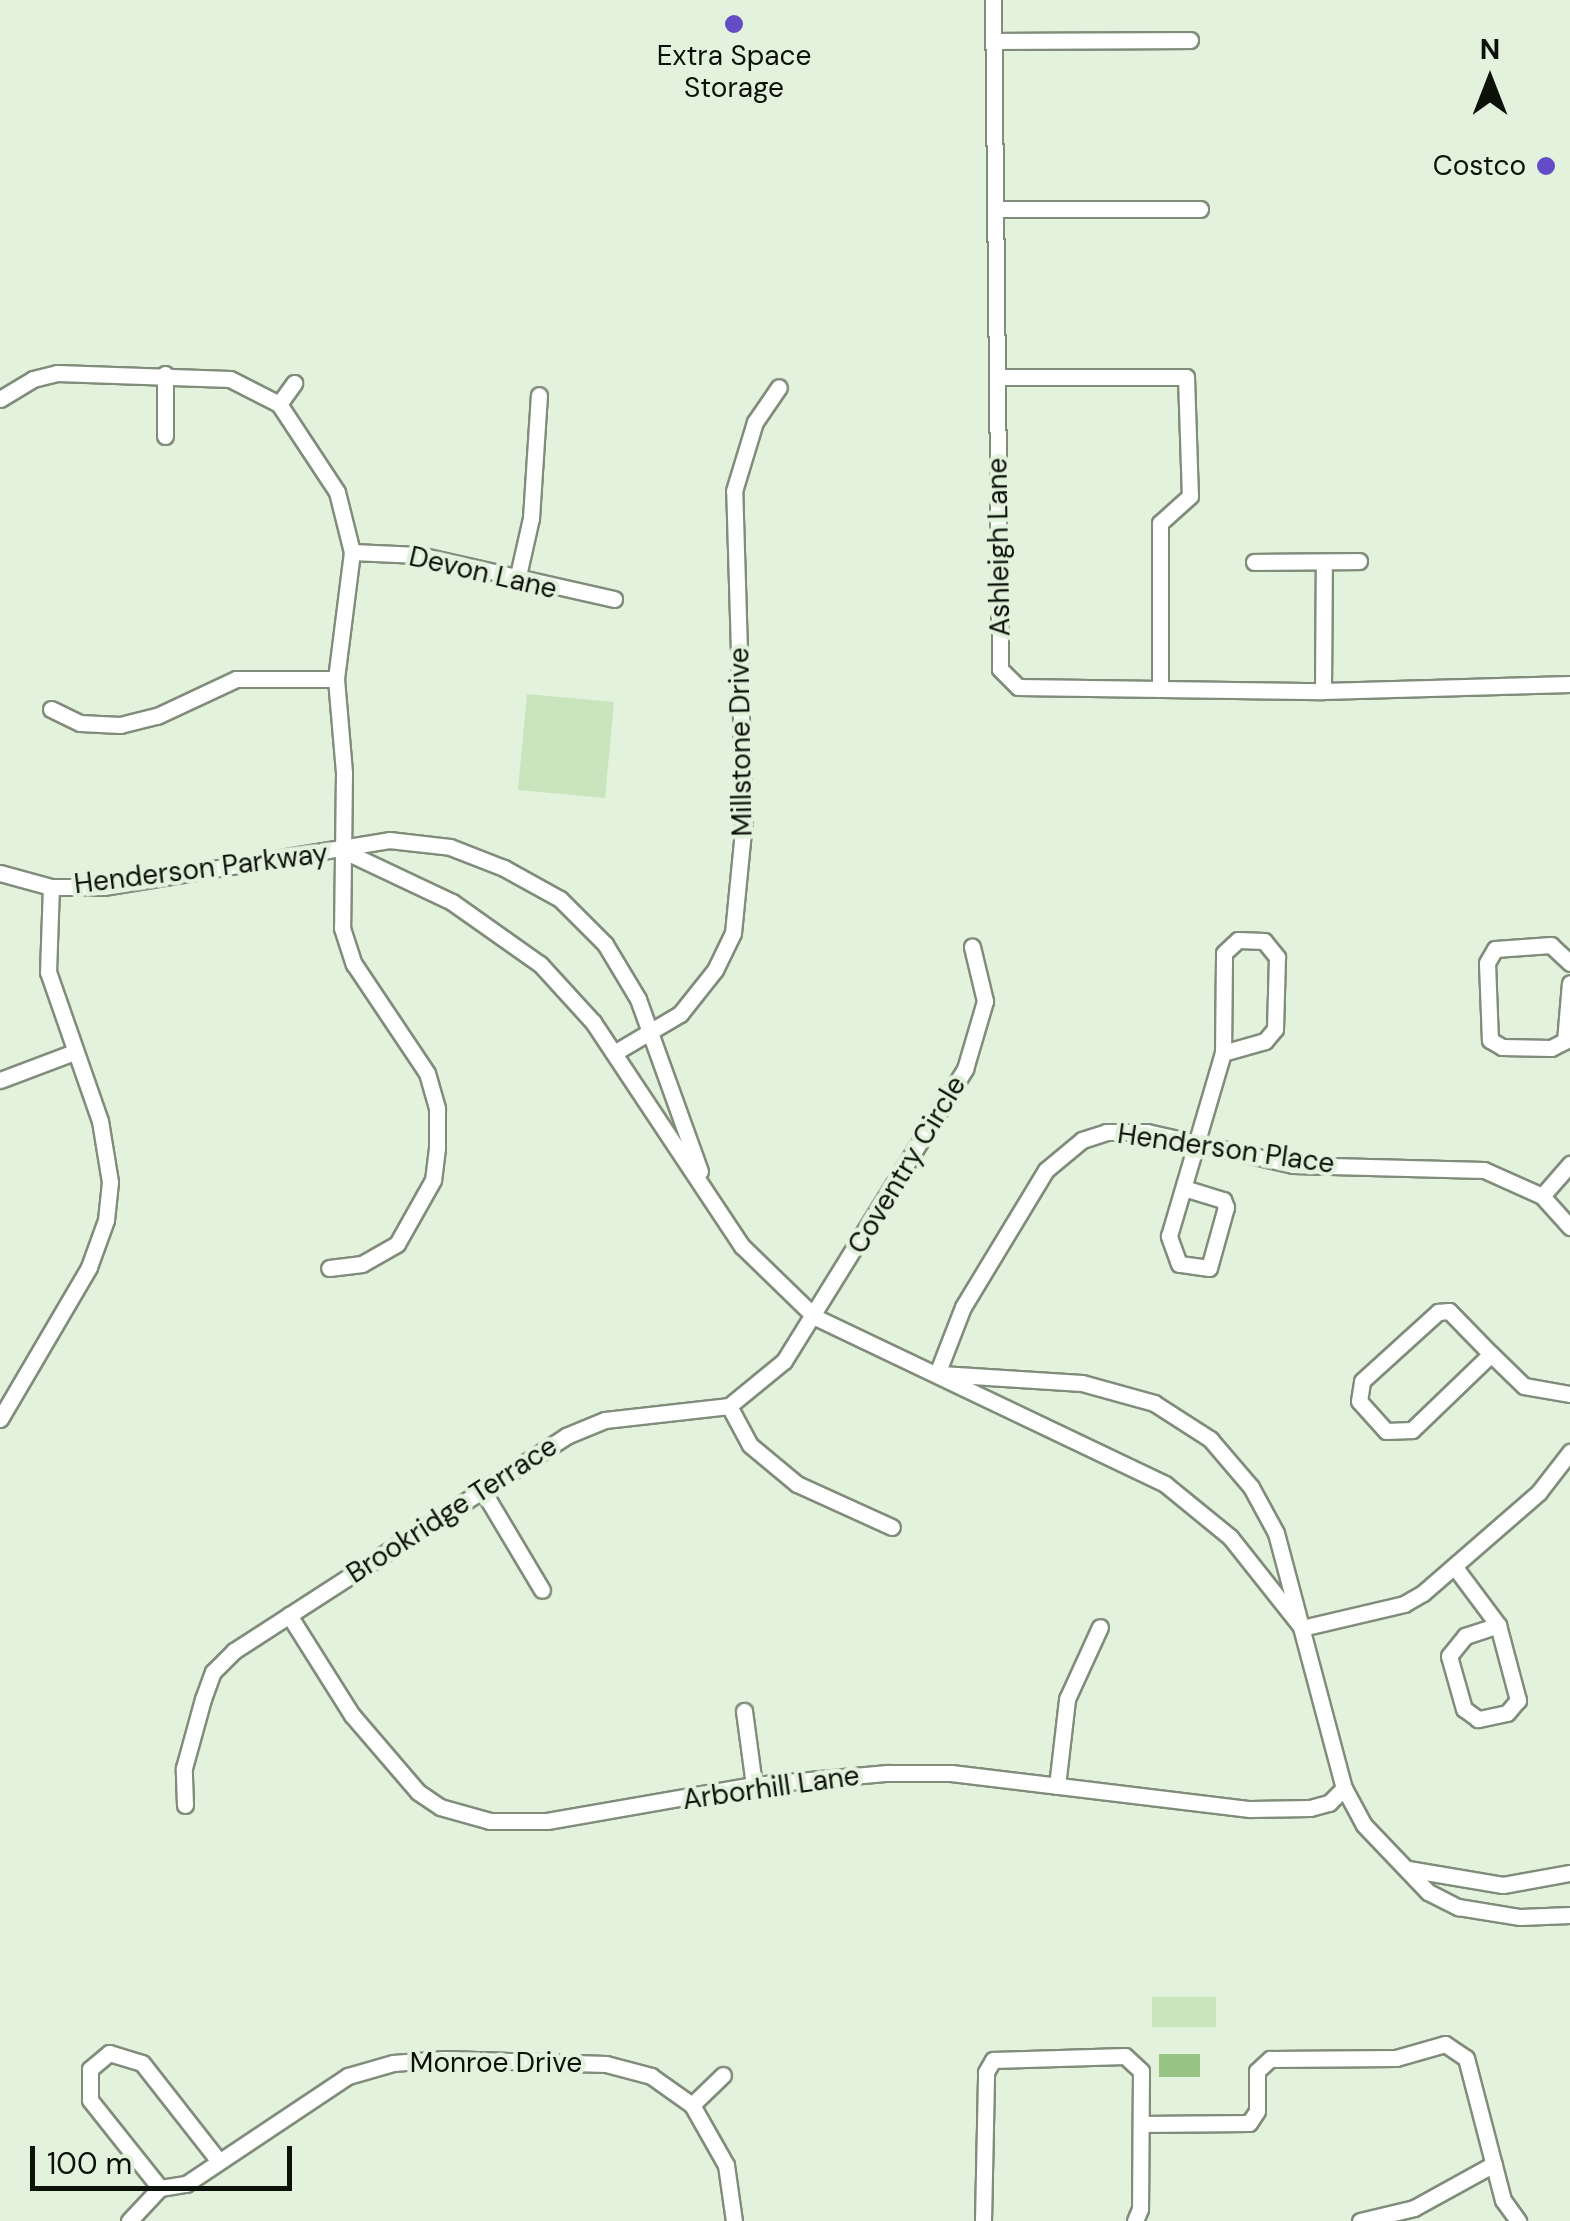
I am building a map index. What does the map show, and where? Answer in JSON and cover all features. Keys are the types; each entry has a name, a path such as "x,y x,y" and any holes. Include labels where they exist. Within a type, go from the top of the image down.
{"street":[{"name":"Ashleigh Lane","path":"994,0 1000,669 1018,687 1323,691 1570,684"},
{"path":"994,41 1190,40"},
{"path":"996,210 1200,209"},
{"path":"0,399 33,378 57,373 230,379 279,404 337,492 352,552 336,679 344,851 342,928 374,999 426,1073 437,1109 437,1148 432,1180 397,1244 362,1264 328,1268"},
{"path":"165,374 165,436"},
{"path":"997,377 1186,377 1190,496 1160,523 1160,689"},
{"path":"279,404 294,384"},
{"name":"Millstone Drive","path":"614,1053 680,1014 715,970 733,933 744,820 734,491 755,422 778,387"},
{"path":"517,580 531,518 539,394"},
{"name":"Devon Lane","path":"352,552 419,555 614,599"},
{"path":"1254,562 1359,561"},
{"path":"1323,691 1324,562"},
{"path":"51,709 80,722 120,725 157,716 236,679 336,679"},
{"name":"Henderson Parkway","path":"0,873 52,887 103,887 344,851 389,840 450,847 560,900 605,944 650,1033 706,1188"},
{"name":"Henderson Parkway","path":"344,851 501,932 570,994 614,1053 742,1246 815,1317 1165,1484 1230,1537 1302,1628"},
{"path":"0,1419 88,1267 106,1220 107,1145 48,972 52,887"},
{"path":"1187,1189 1223,1200 1226,1207 1208,1268 1179,1264 1171,1255 1172,1223 1187,1189 1223,1053 1224,953 1238,940 1264,941 1277,957 1275,1029 1266,1040 1223,1053"},
{"path":"1570,962 1560,947 1506,945 1494,949 1487,964 1490,1040 1502,1047 1567,1046 1570,983"},
{"name":"Coventry Circle","path":"815,1317 966,1070 985,1001 972,947"},
{"path":"0,1080 74,1052"},
{"name":"Henderson Place","path":"937,1374 963,1307 1063,1152 1082,1140 1128,1130 1293,1165 1484,1170 1542,1196 1570,1227"},
{"path":"1542,1196 1570,1164"},
{"path":"1491,1354 1403,1434 1386,1431 1359,1400 1362,1381 1438,1312 1458,1315 1524,1386 1570,1394"},
{"path":"815,1317 784,1361 729,1406 750,1445 797,1484 892,1527"},
{"name":"Henderson Parkway","path":"937,1374 1082,1383 1154,1403 1210,1438 1251,1487 1276,1533 1344,1788 1392,1859 1428,1892 1458,1906 1520,1918 1570,1915"},
{"name":"Brookridge Terrace","path":"185,1805 184,1768 214,1672 289,1615 566,1436 604,1420 729,1406"},
{"path":"1302,1628 1404,1604 1539,1492 1570,1452"},
{"path":"483,1491 542,1590"},
{"path":"1454,1566 1498,1624 1518,1700 1507,1713 1478,1719 1464,1709 1449,1656 1465,1636 1498,1624"},
{"name":"Arborhill Lane","path":"289,1615 352,1715 400,1773 452,1811 490,1821 547,1821 754,1786 887,1773 1057,1786 1278,1810 1329,1803 1344,1788"},
{"path":"1057,1786 1067,1699 1100,1628"},
{"path":"744,1711 754,1786"},
{"path":"1392,1859 1444,1879 1503,1885 1570,1873"},
{"path":"1140,2124 1249,2123 1257,2111 1258,2071 1270,2059 1396,2058 1446,2044 1466,2058 1503,2200 1518,2221"},
{"path":"129,2221 148,2206 160,2188 90,2100 90,2069 109,2054 142,2062 218,2160"},
{"path":"983,2221 986,2072 992,2060 1131,2058 1141,2071 1134,2221"},
{"name":"Monroe Drive","path":"160,2188 186,2184 348,2076 394,2063 606,2064 650,2076 692,2105 726,2165 734,2221"},
{"path":"692,2105 723,2075"},
{"path":"1360,2221 1414,2208 1494,2164"}],"shaded area":[{"path":"527,694 614,702 605,798 518,790"},
{"path":"1152,1997 1216,1997 1216,2027 1152,2027"},
{"path":"1159,2054 1200,2054 1200,2077 1159,2077"}],"place":[{"name":"Extra Space Storage","path":"734,24"},
{"name":"Costco","path":"1546,166"}]}
